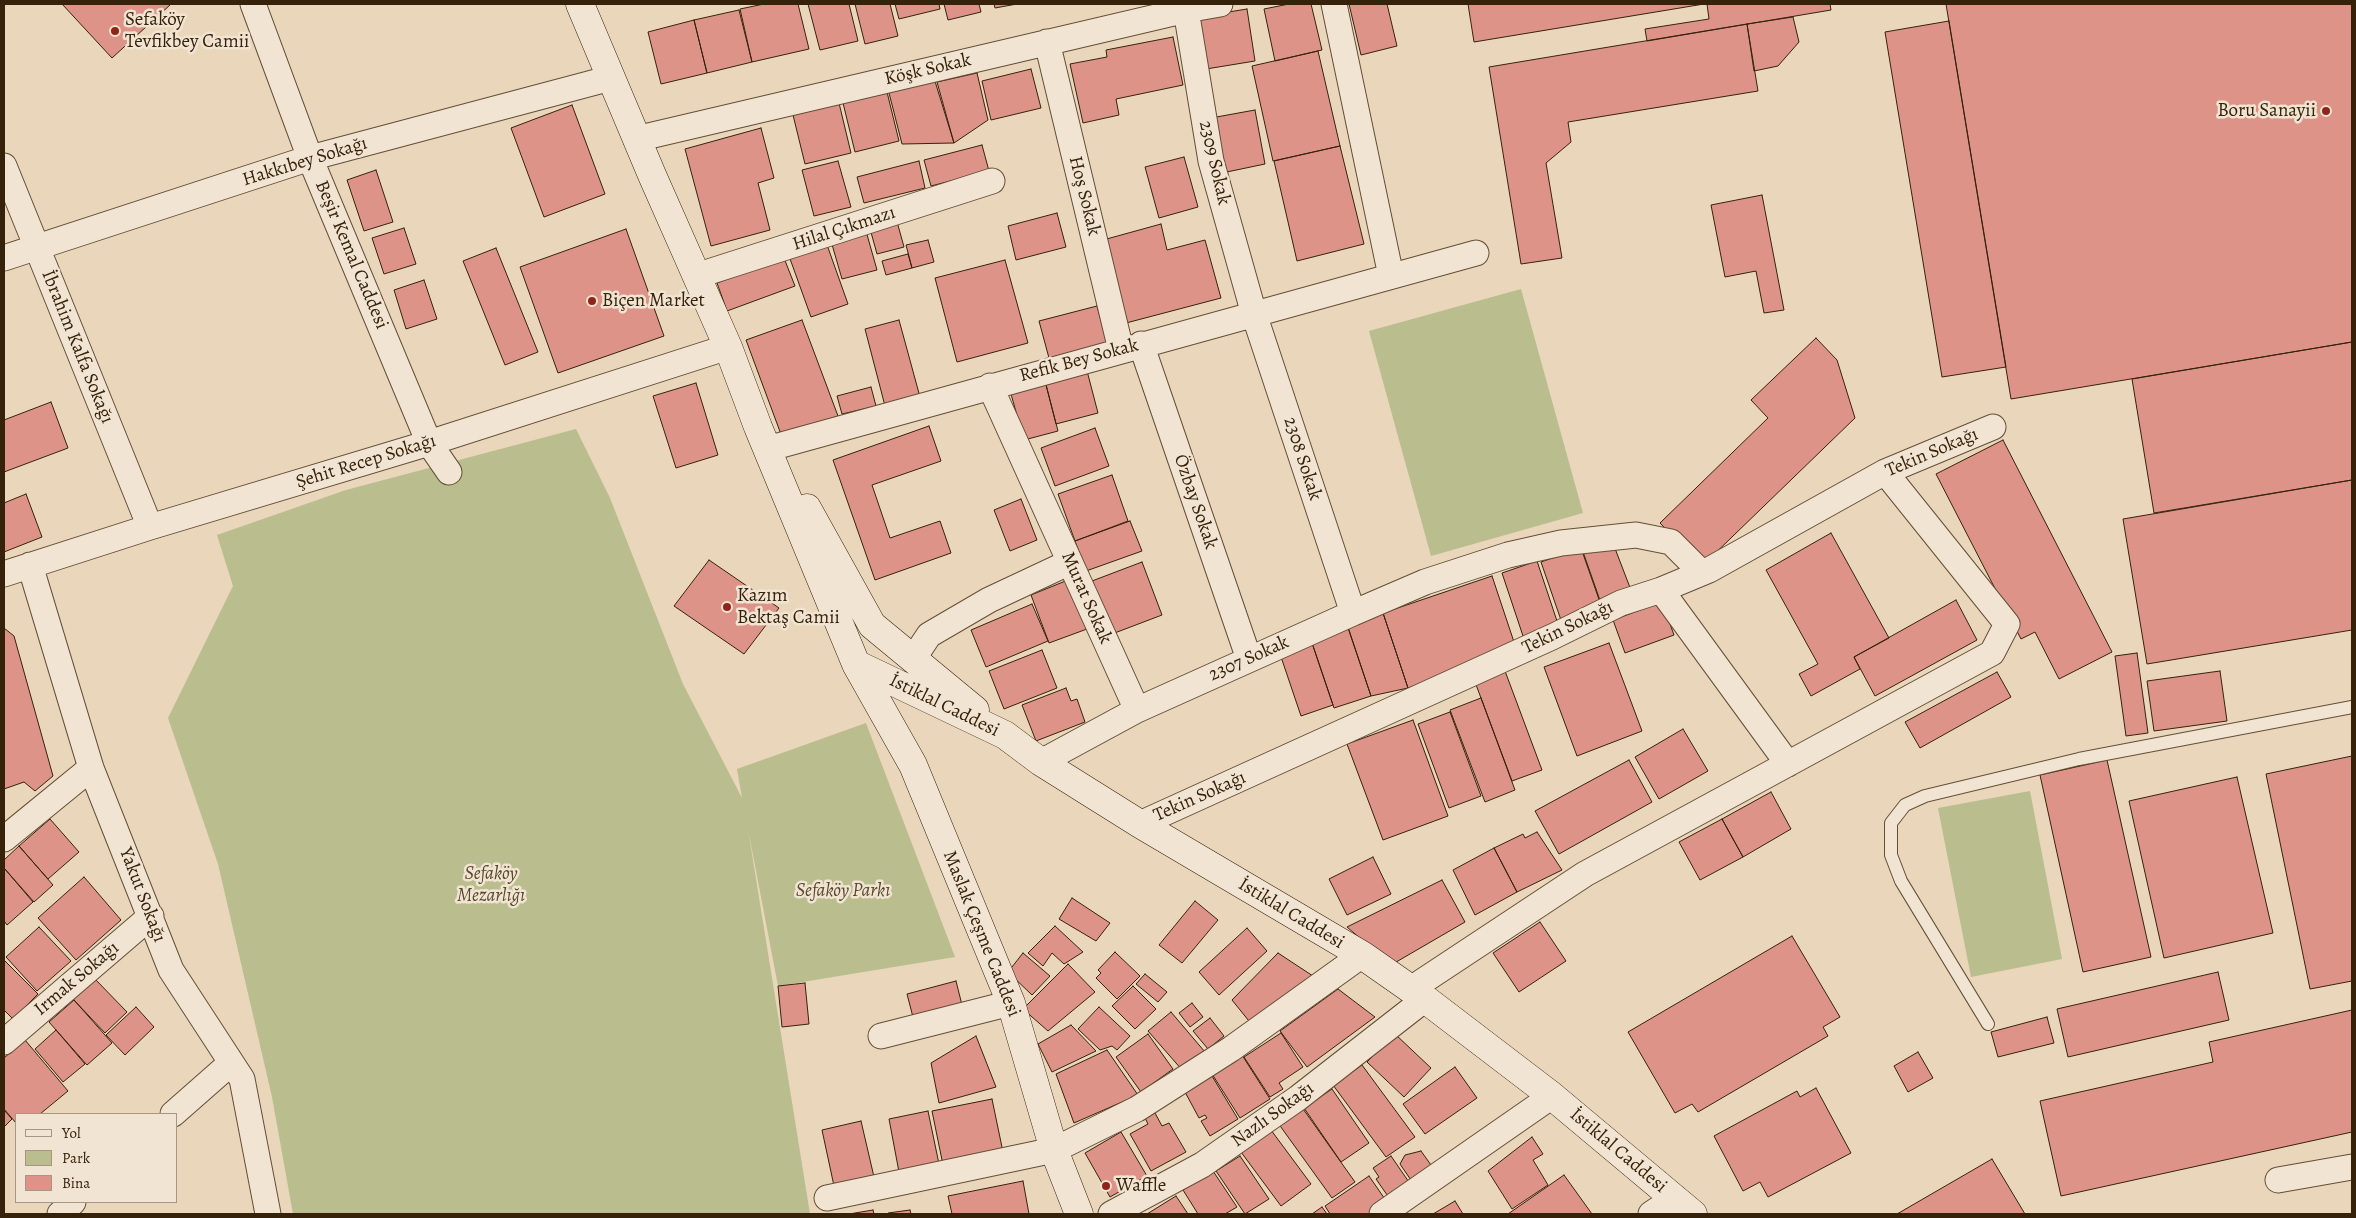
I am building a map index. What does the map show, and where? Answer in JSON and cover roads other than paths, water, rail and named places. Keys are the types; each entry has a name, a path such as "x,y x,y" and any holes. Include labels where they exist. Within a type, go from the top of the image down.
{"street":[{"name":"Beşir Kemal Caddesi","path":"253,4 310,158 429,443 449,472"},
{"path":"580,4 636,139 728,347 768,449 812,514 872,625 1005,735"},
{"path":"1334,4 1391,276"},
{"name":"Köşk Sokak","path":"636,139 1200,6"},
{"name":"2309 Sokak","path":"1200,6 1211,161 1254,314"},
{"name":"Hoş Sokak","path":"1047,42 1131,347"},
{"name":"Hakkıbey Sokağı","path":"4,258 310,158 611,78"},
{"name":"İbrahim Kalfa Sokağı","path":"4,166 150,527"},
{"name":"Hilal Çıkmazı","path":"696,276 992,181"},
{"name":"Refik Bey Sokak","path":"768,449 1476,253"},
{"name":"2308 Sokak","path":"1254,314 1352,609"},
{"name":"Şehit Recep Sokağı","path":"4,574 150,527 429,443 728,347"},
{"name":"Özbay Sokak","path":"1131,347 1249,659"},
{"name":"Murat Sokak","path":"990,386 1137,710"},
{"name":"Tekin Sokağı","path":"1140,824 1535,645 1621,603 1661,590 1702,573 1885,472 1993,427"},
{"name":"Maslak Çeşme Caddesi","path":"768,449 856,664 913,765 1011,1003 1054,1150 1079,1214"},
{"name":"Nazlı Sokağı","path":"1111,1214 1202,1165 1298,1098 1418,994 1585,874 1992,653 2007,624 1885,472"},
{"name":"2307 Sokak","path":"1137,710 1352,609 1425,582 1508,555 1561,542 1636,535 1671,542 1702,573"},
{"path":"913,659 929,635 990,600 1070,562"},
{"name":"Yakut Sokağı","path":"30,565 91,768 171,970 242,1079 268,1214"},
{"path":"1661,590 1788,764"},
{"name":"İstiklal Caddesi","path":"856,664 1005,735 1040,762 1140,824 1362,956 1418,994 1552,1096 1684,1206"},
{"path":"1040,762 1137,710"},
{"path":"4,839 91,768"},
{"name":"Irmak Sokağı","path":"4,1042 151,916"},
{"path":"827,1198 1054,1150 1137,1109 1231,1049 1362,956"},
{"path":"881,1036 1011,1003"},
{"path":"174,1113 231,1063"},
{"path":"1382,1214 1552,1096"},
{"path":"2278,1180 2352,1167"},
{"path":"60,1214 72,1203"},
{"path":"1650,1214 1684,1206"}],"lane":[{"path":"1988,1024 1901,881 1891,855 1891,824 1905,805 1925,796 2079,759 2352,707"}],"place":[{"name":"Sefaköy Tevfikbey Camii","path":"115,31"},
{"name":"Boru Sanayii","path":"2326,111"},
{"name":"Biçen Market","path":"592,301"},
{"name":"Kazım Bektaş Camii","path":"727,607"},
{"name":"Waffle","path":"1106,1186"}],"park label":[{"name":"Sefaköy Mezarlığı","path":"491,885"},
{"name":"Sefaköy Parkı","path":"843,891"}]}
